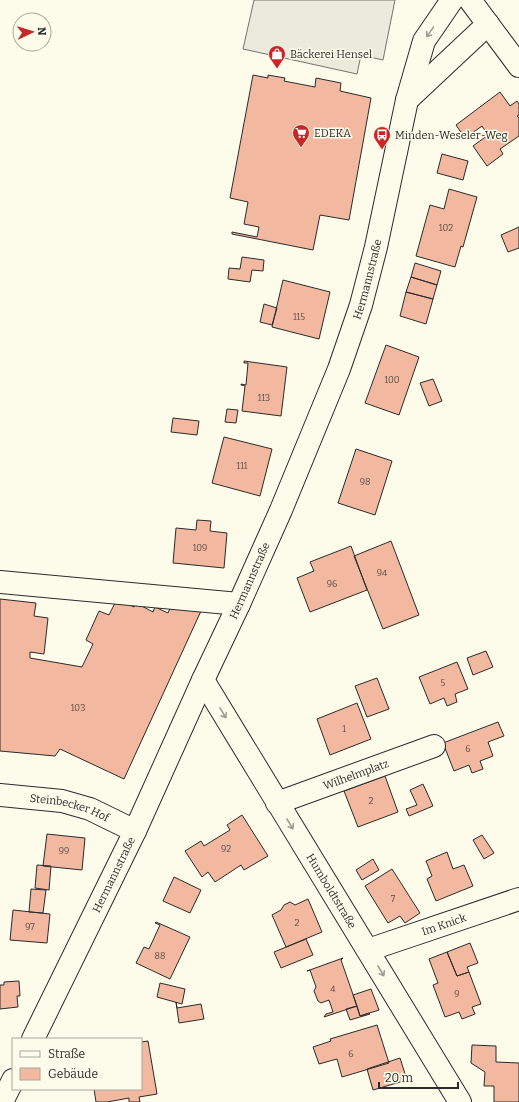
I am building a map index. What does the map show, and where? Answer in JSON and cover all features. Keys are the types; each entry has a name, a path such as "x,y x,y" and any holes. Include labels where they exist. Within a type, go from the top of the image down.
{"street":[{"name":"Hermannstraße","path":"33,1038 135,831 239,604 281,510 339,369 360,305 376,247 407,100 424,40 452,0"},
{"path":"470,0 519,66"},
{"path":"407,100 488,24"},
{"path":"0,582 239,604"},
{"name":"Humboldtstraße","path":"203,680 460,1102"},
{"name":"Wilhelmplatz","path":"277,803 434,746"},
{"name":"Steinbecker Hof","path":"0,795 62,801 90,809 135,831"},
{"name":"Im Knick","path":"368,950 519,899"},
{"path":"2,1102 12,1082"}],"shaded area":[{"path":"254,0 395,0 383,60 361,55 357,74 243,49"}],"building":[{"name":"EDEKA","path":"253,75 268,78 268,75 285,78 284,81 315,87 316,78 341,83 340,91 371,98 349,220 320,215 313,250 232,234 232,232 257,237 259,227 244,224 248,202 230,198"},
{"path":"500,92 510,106 517,101 519,104 519,115 517,116 519,118 519,136 500,149 503,154 487,166 473,146 488,135 482,126 465,138 456,125"},
{"path":"442,154 468,161 463,180 437,173"},
{"path":"449,189 477,197 463,247 461,246 455,267 416,256 430,205 444,209"},
{"path":"519,227 519,248 508,252 501,235"},
{"path":"242,257 264,260 263,271 252,270 250,282 228,279 229,268 240,269"},
{"path":"415,263 441,271 437,285 411,277"},
{"path":"411,277 437,285 433,299 406,292"},
{"path":"283,280 330,292 319,339 272,327"},
{"path":"406,292 433,299 426,324 400,316"},
{"path":"264,304 277,308 272,325 260,322"},
{"path":"386,345 419,357 399,415 365,403"},
{"path":"244,361 287,367 281,416 242,411 245,386 241,384 246,385 248,363 244,363"},
{"path":"433,379 442,401 429,406 420,383"},
{"path":"227,409 238,410 236,423 225,422"},
{"path":"173,418 199,421 197,435 171,432"},
{"path":"224,437 272,449 260,496 212,483"},
{"path":"356,449 392,461 375,515 338,503"},
{"path":"197,520 211,521 210,531 227,533 224,568 173,563 176,528 196,530"},
{"path":"391,541 419,615 383,629 354,556"},
{"path":"351,546 367,590 310,612 297,578 314,571 310,562"},
{"path":"0,599 36,603 34,616 48,618 44,654 30,652 30,658 82,667 93,644 86,640 99,611 109,615 117,599 134,607 136,603 153,612 155,607 168,613 173,601 201,611 124,779 60,749 55,756 0,751"},
{"path":"486,651 493,667 473,675 467,658"},
{"path":"457,662 468,689 455,694 457,702 447,706 444,698 430,704 419,677"},
{"path":"377,678 389,709 367,717 355,686"},
{"path":"357,703 371,739 330,755 317,719"},
{"path":"498,722 504,736 488,742 493,756 480,761 483,769 472,773 469,765 454,771 443,743"},
{"path":"385,776 398,812 358,827 344,791"},
{"path":"423,784 433,806 409,816 406,809 417,805 410,790"},
{"path":"242,815 268,856 244,870 241,865 215,882 208,872 202,877 185,851 201,841 204,846 230,830 227,825"},
{"path":"47,834 85,838 82,870 43,866"},
{"path":"482,835 494,853 484,859 473,840"},
{"path":"447,852 453,869 464,865 473,886 436,901 427,879 432,876 426,861"},
{"path":"373,859 379,870 362,880 356,870"},
{"path":"37,865 51,866 49,890 35,888"},
{"path":"392,869 420,913 405,923 400,916 388,923 365,886"},
{"path":"174,877 201,890 190,913 163,901"},
{"path":"31,889 46,890 43,913 29,912"},
{"path":"308,899 322,932 286,947 272,915 281,910 284,905 290,902 295,905"},
{"path":"13,910 50,914 47,943 10,940"},
{"path":"156,922 190,937 170,979 136,963 144,947 149,949 160,925 155,923"},
{"path":"306,939 313,955 281,968 274,952"},
{"path":"470,943 478,963 467,967 469,972 457,976 447,952"},
{"path":"447,952 457,976 469,972 481,1004 472,1007 475,1014 462,1019 459,1012 445,1017 433,985 438,983 429,959"},
{"path":"343,958 341,960 357,1006 324,1017 326,1014 333,1012 329,1000 321,1003 318,1001 314,991 316,987 310,970 307,971"},
{"path":"19,981 20,996 17,996 18,1007 0,1009 0,985 4,985 4,982"},
{"path":"160,983 185,989 182,1004 157,997"},
{"path":"371,989 379,1010 360,1016 353,995"},
{"path":"176,1002 177,1008 201,1004 204,1019 179,1023"},
{"path":"357,1006 360,1016 370,1014 350,1020 346,1009"},
{"path":"377,1025 389,1063 342,1077 337,1059 319,1064 313,1047 331,1041 330,1039"},
{"path":"148,1041 157,1094 139,1097 140,1102 129,1102 129,1098 107,1102 96,1102 94,1090 142,1090 142,1042"},
{"path":"472,1045 496,1046 496,1062 519,1063 519,1102 494,1102 494,1086 484,1086 485,1072 471,1063"},
{"path":"400,1058 407,1080 373,1090 367,1069"}],"place":[{"name":"Bäckerei Hensel","path":"277,69"},
{"name":"EDEKA","path":"301,148"},
{"name":"Minden-Weseler-Weg","path":"382,150"}]}
